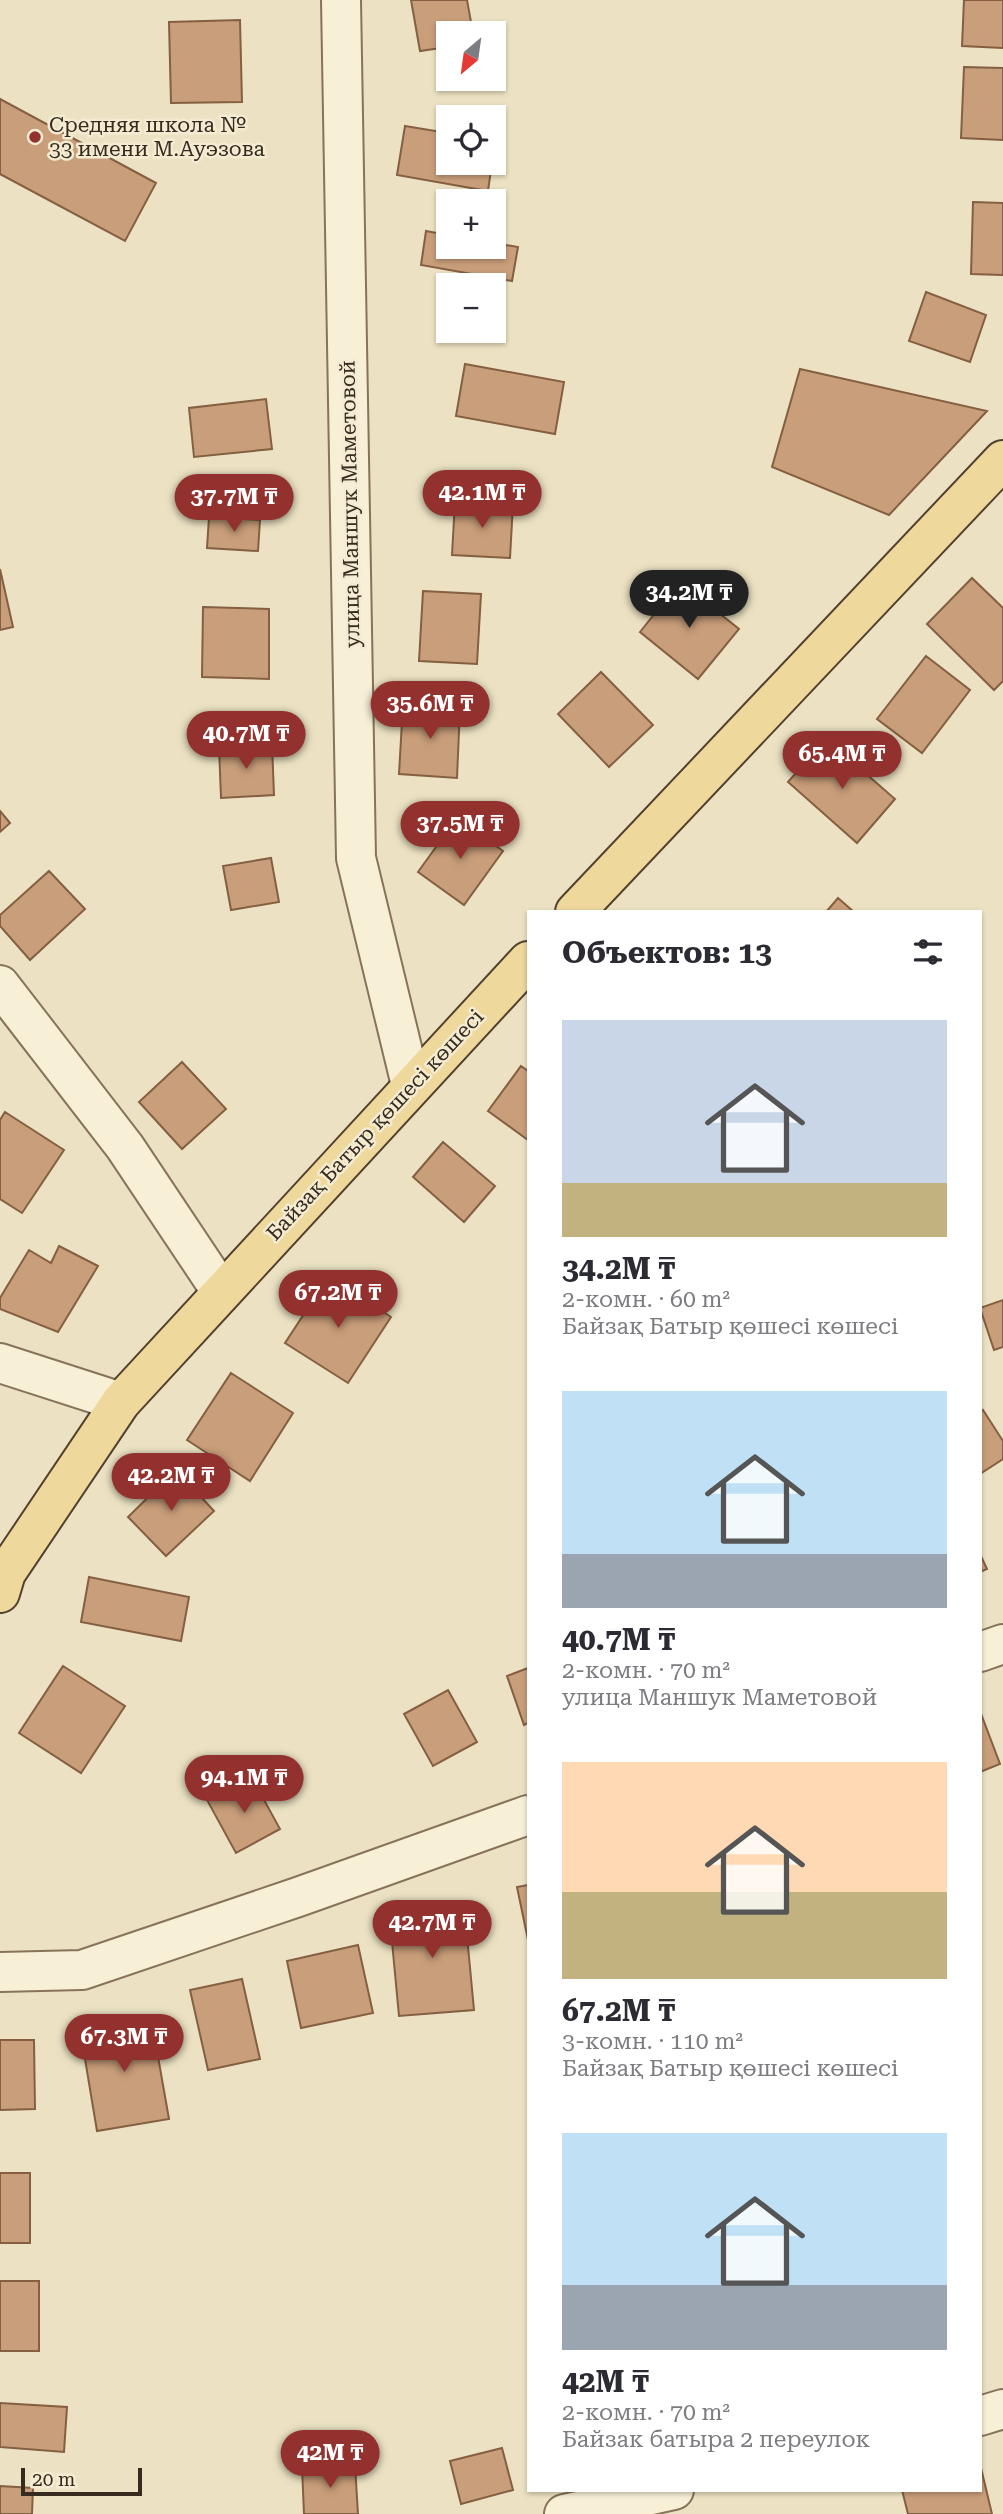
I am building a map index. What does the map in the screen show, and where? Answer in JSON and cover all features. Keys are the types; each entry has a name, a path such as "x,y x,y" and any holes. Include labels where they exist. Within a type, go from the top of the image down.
{"main road":[{"path":"577,910 1003,460"},
{"name":"Байзақ Батыр қөшесі көшесі","path":"0,1593 6,1573 121,1402 527,962"}],"street":[{"name":"улица Маншук Маметовой","path":"341,0 356,859 411,1085"},
{"path":"0,985 125,1147 221,1291"},
{"path":"0,1363 121,1402"},
{"path":"982,1651 1003,1644"},
{"path":"0,1972 82,1969 298,1897 527,1815"},
{"path":"982,2415 1003,2409"},
{"path":"564,2514 665,2492"}],"building":[{"path":"411,0 467,0 471,21 436,21 436,49 420,51"},
{"path":"964,0 1003,0 1003,48 962,46"},
{"path":"240,20 242,102 171,103 169,22"},
{"path":"964,67 1003,68 1003,140 961,138"},
{"name":"Средняя школа № 33 имени М.Ауэзова","path":"0,99 156,183 125,241 0,174"},
{"path":"405,126 436,131 436,175 490,175 488,189 477,189 397,175"},
{"path":"973,202 1003,203 1003,275 971,274"},
{"path":"426,231 436,233 436,259 506,259 506,245 518,247 512,281 506,280 506,273 466,273 421,265"},
{"path":"926,292 986,315 970,362 909,341"},
{"path":"465,364 564,382 555,434 456,416"},
{"path":"800,369 987,411 889,515 772,467"},
{"path":"266,399 272,449 194,457 189,408"},
{"path":"455,501 513,504 510,558 452,555"},
{"path":"209,517 260,520 258,551 207,548"},
{"path":"0,569 13,627 0,630"},
{"path":"972,578 1003,608 1003,681 994,690 927,624"},
{"path":"680,582 739,629 698,679 640,632"},
{"path":"423,591 481,594 477,664 419,661"},
{"path":"203,607 269,609 269,679 202,677"},
{"path":"926,656 970,690 922,753 877,719"},
{"path":"601,672 653,725 609,767 558,714"},
{"path":"403,704 460,708 457,778 399,774"},
{"path":"826,739 895,799 857,843 788,782"},
{"path":"272,744 274,795 221,798 219,747"},
{"path":"0,811 10,823 0,832"},
{"path":"457,818 503,851 464,905 418,872"},
{"path":"271,858 279,902 231,910 223,866"},
{"path":"49,871 85,909 30,960 0,926 0,915"},
{"path":"838,898 852,910 828,910"},
{"path":"182,1062 226,1109 182,1149 139,1102"},
{"path":"521,1066 527,1070 527,1139 488,1111"},
{"path":"5,1112 64,1150 22,1213 0,1199 0,1120"},
{"path":"443,1142 495,1186 464,1222 413,1177"},
{"path":"59,1246 98,1266 58,1332 0,1309 0,1298 29,1250 51,1263"},
{"path":"329,1276 391,1317 348,1383 285,1343"},
{"path":"1003,1300 1003,1347 994,1350 982,1307"},
{"path":"231,1373 293,1413 250,1481 187,1440"},
{"path":"982,1411 1003,1441 1003,1459 982,1473"},
{"path":"176,1470 214,1511 166,1556 128,1517"},
{"path":"982,1558 987,1569 982,1571"},
{"path":"89,1577 189,1597 181,1641 81,1622"},
{"path":"63,1666 125,1706 81,1773 19,1733"},
{"path":"527,1668 527,1724 524,1725 507,1676"},
{"path":"448,1690 477,1742 433,1766 404,1714"},
{"path":"982,1716 1000,1764 982,1771"},
{"path":"251,1776 280,1829 236,1853 207,1800"},
{"path":"527,1885 527,1935 517,1887"},
{"path":"464,1904 474,2010 399,2016 389,1910"},
{"path":"358,1945 373,2013 301,2028 287,1961"},
{"path":"242,1979 260,2059 208,2070 190,1990"},
{"path":"151,2017 169,2119 97,2131 80,2029"},
{"path":"0,2040 34,2040 35,2109 0,2110"},
{"path":"0,2173 30,2173 30,2243 0,2243"},
{"path":"0,2281 39,2281 39,2351 0,2351"},
{"path":"0,2403 67,2407 64,2452 0,2447"},
{"path":"502,2448 513,2490 461,2504 450,2461"},
{"path":"355,2465 358,2514 304,2514 302,2467"},
{"path":"982,2472 992,2514 908,2514 902,2492 982,2492"},
{"path":"0,2486 33,2488 32,2514 0,2514"}],"place":[{"name":"Средняя школа № 33 имени М.Ауэзова","path":"35,137"}]}
